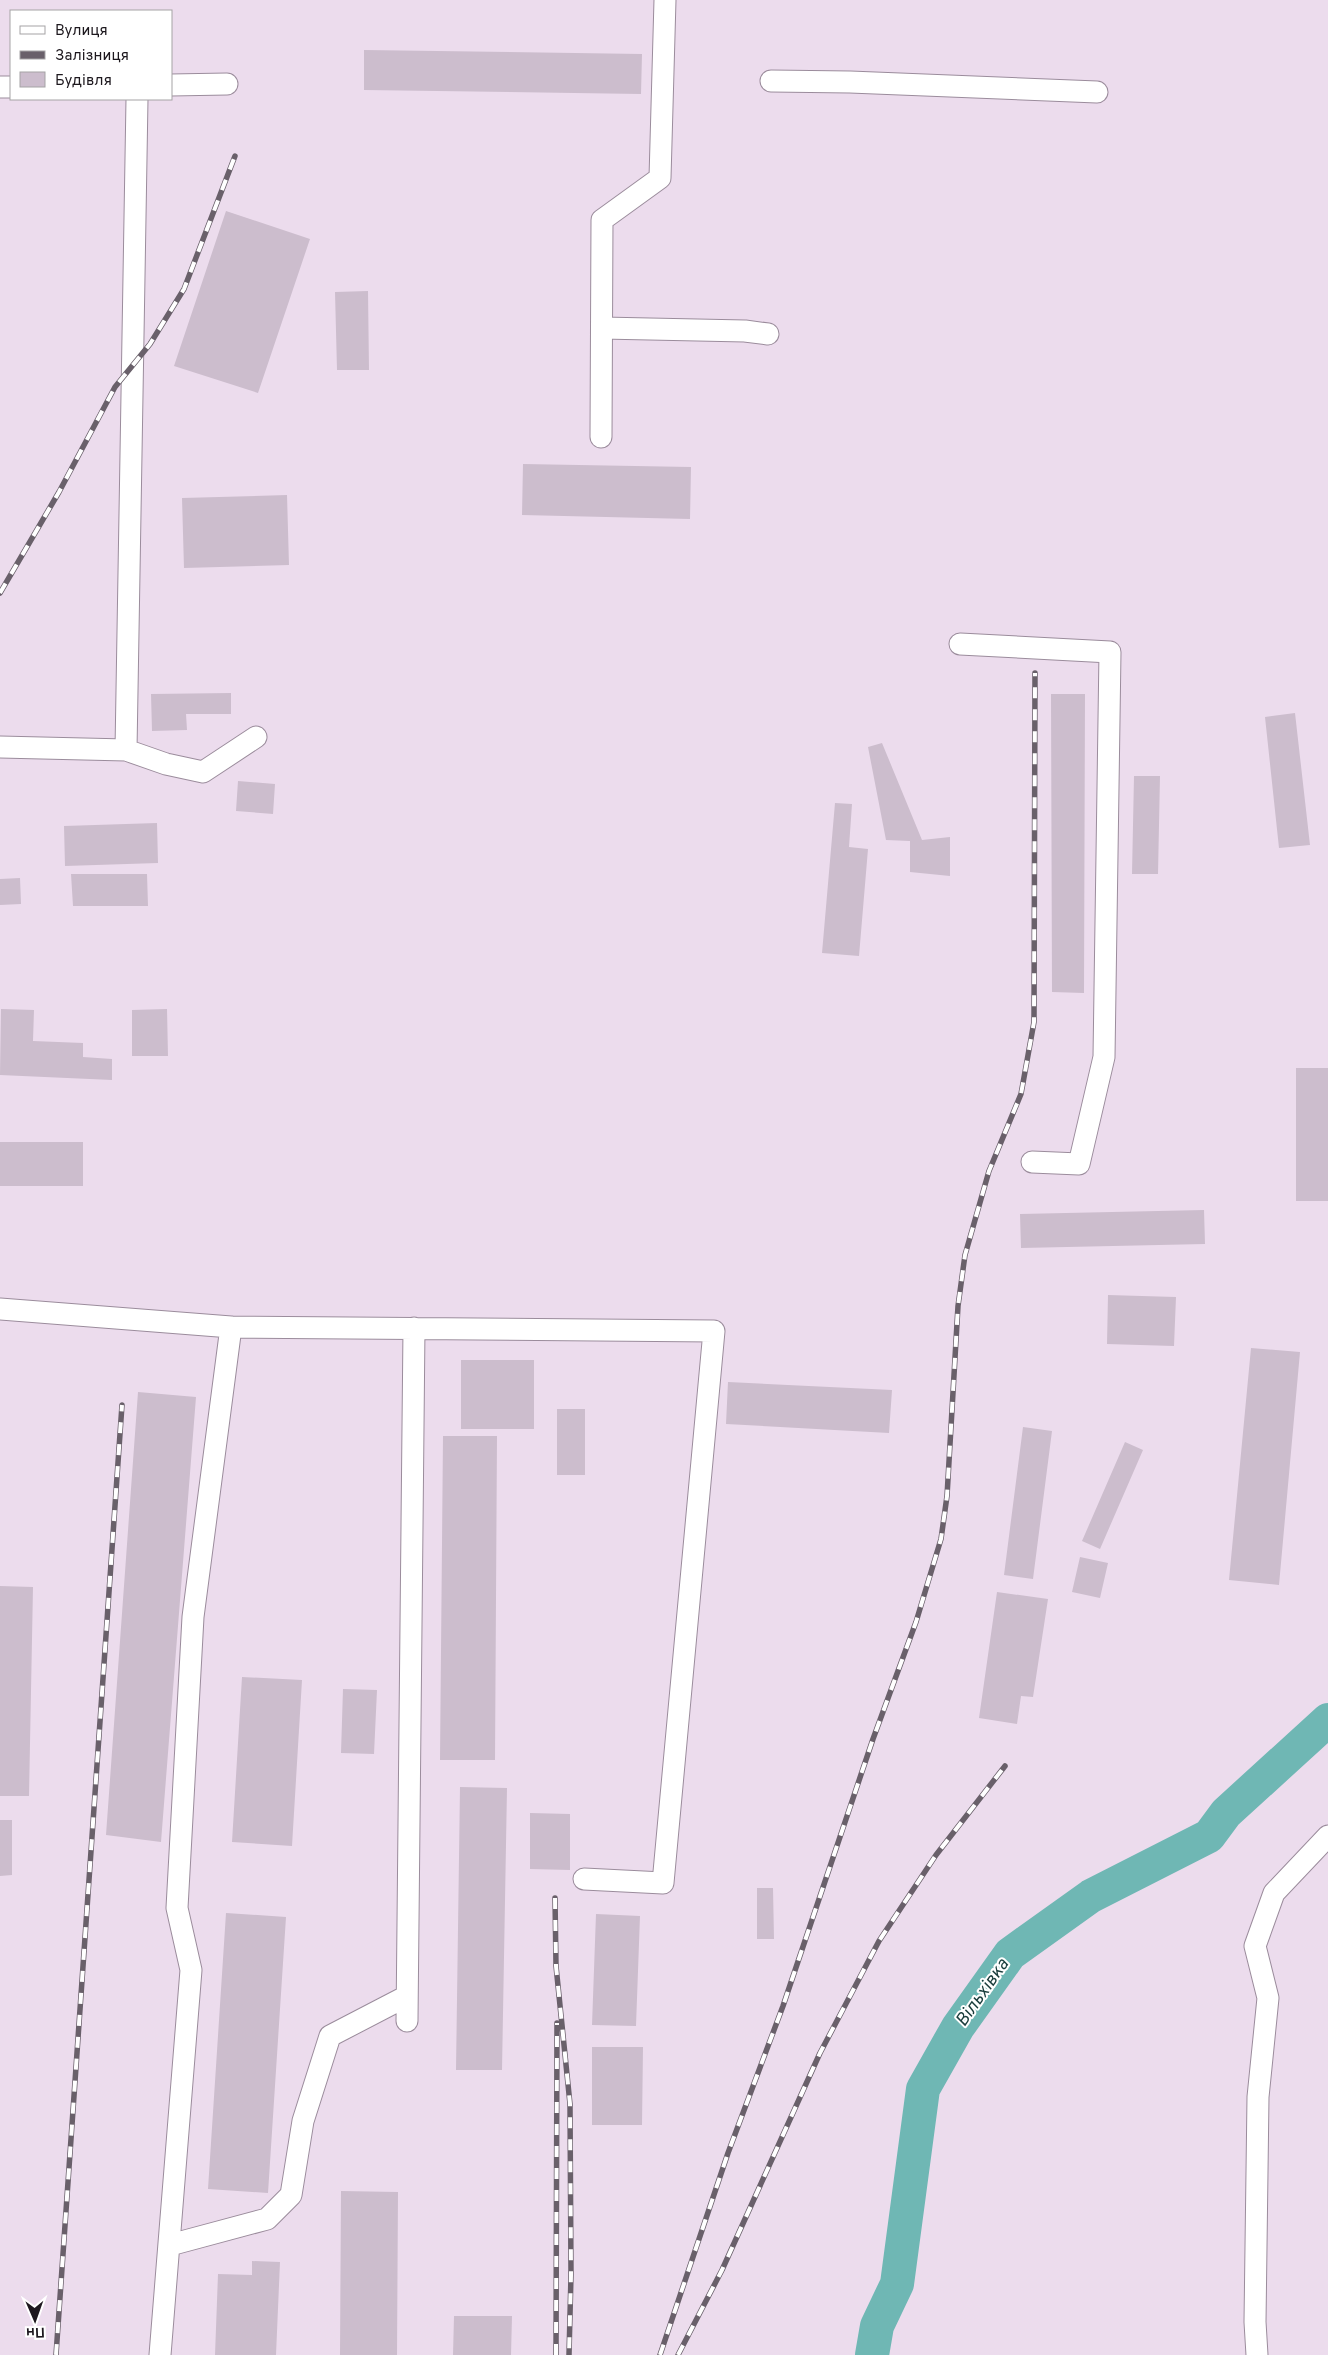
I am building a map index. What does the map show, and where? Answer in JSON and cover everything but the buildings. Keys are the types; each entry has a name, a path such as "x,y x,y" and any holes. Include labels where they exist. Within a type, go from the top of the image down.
{"lane":[{"path":"601,437 602,220 660,178 665,0"},
{"path":"771,81 850,82 1097,92"},
{"path":"172,85 228,84"},
{"path":"126,750 137,100"},
{"path":"602,328 745,331 768,334"},
{"path":"960,644 1110,652 1104,1057 1079,1164 1032,1162"},
{"path":"0,747 126,750 166,764 203,772 256,737"},
{"path":"0,1309 231,1327 714,1331 663,1883 584,1879"},
{"path":"160,2355 191,1970 177,1908 192,1617 231,1327"},
{"path":"407,2021 414,1328"},
{"path":"1257,2355 1255,2322 1258,2097 1268,1998 1255,1946 1274,1892 1328,1836"},
{"path":"170,2245 267,2219 285,2201 290,2195 303,2121 330,2036 407,1996"}],"waterway":[{"name":"Вільхівка","path":"872,2355 877,2326 897,2284 923,2089 958,2027 1010,1954 1091,1896 1209,1836 1226,1813 1328,1720"}],"railway":[{"path":"0,593 59,492 115,387 150,344 184,289 235,156"},
{"path":"660,2355 728,2153 783,2006 873,1739 916,1622 941,1539 947,1496 958,1306 965,1255 989,1171 1021,1094 1034,1022 1035,673"},
{"path":"56,2355 122,1405"},
{"path":"678,2355 722,2270 820,2053 879,1941 936,1855 1005,1766"},
{"path":"555,1898 556,1966 570,2104 571,2275 569,2355"},
{"path":"556,2355 557,2023"}]}
